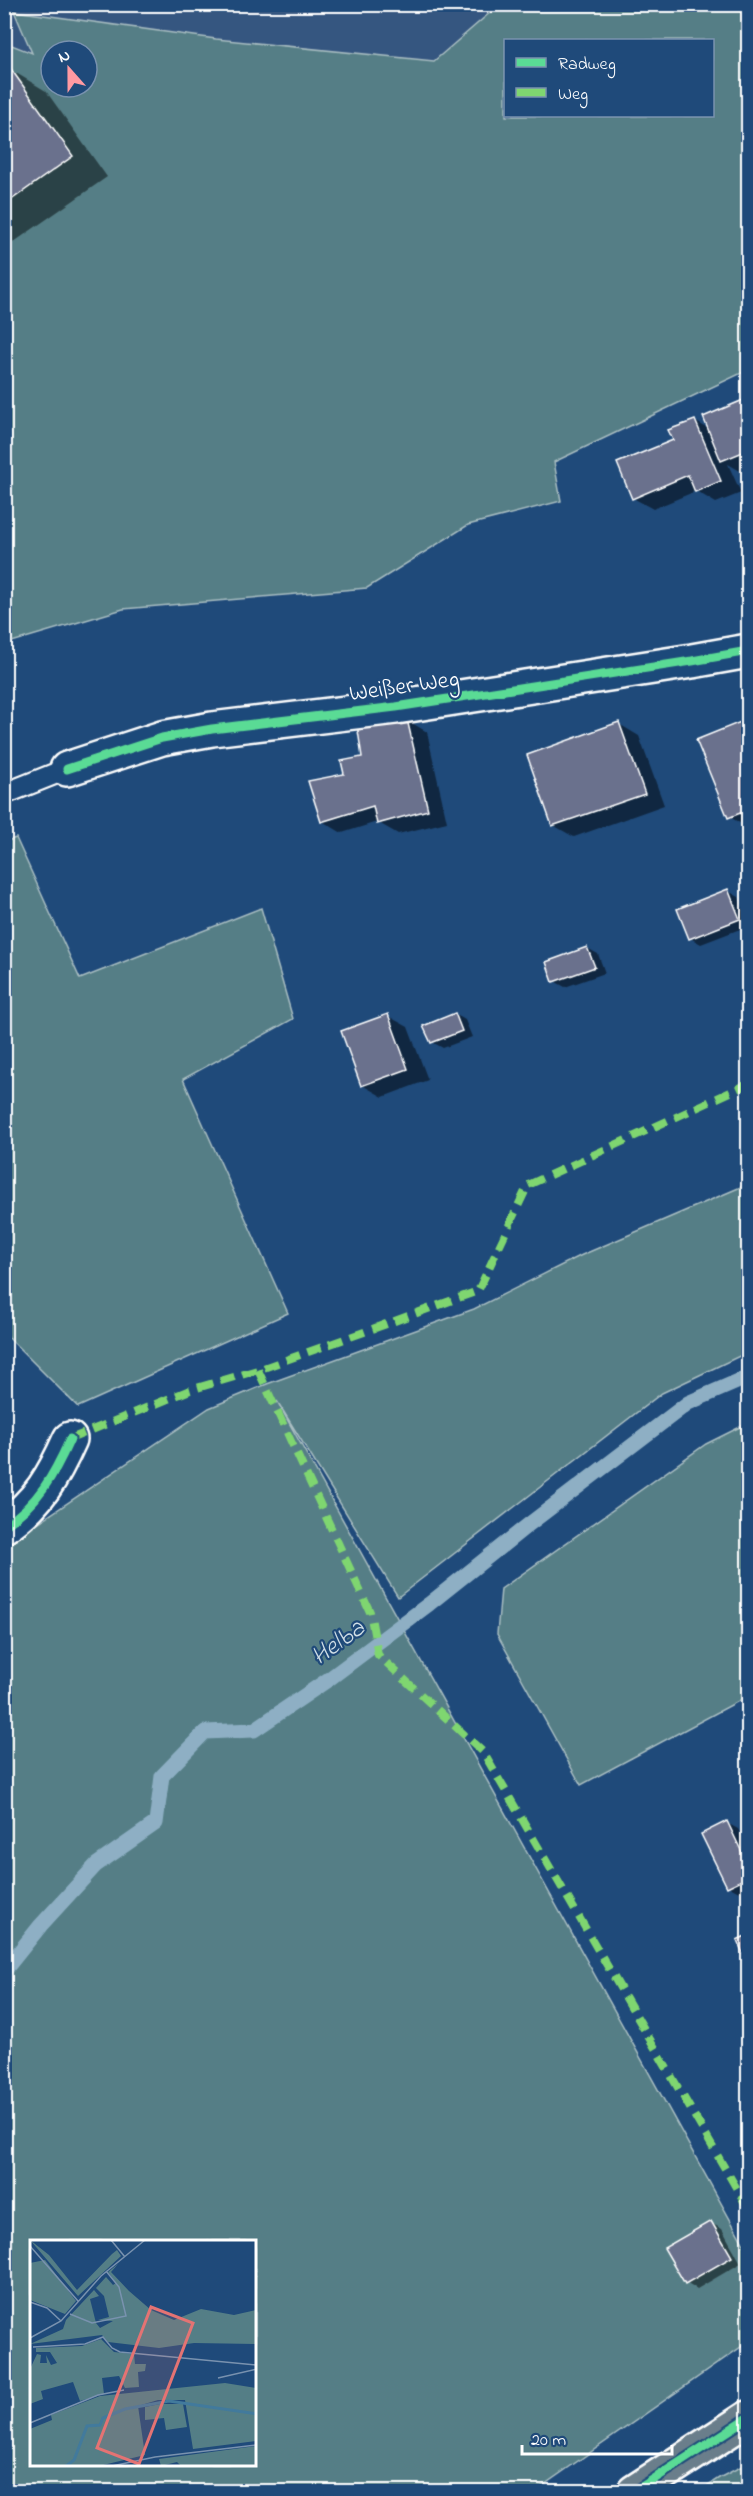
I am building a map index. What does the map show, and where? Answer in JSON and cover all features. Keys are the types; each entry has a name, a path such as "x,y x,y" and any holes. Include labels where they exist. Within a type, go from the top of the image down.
{"main road":[{"path":"634,2492 748,2418"}],"street":[{"name":"Weißer Weg","path":"67,769 162,738 212,729 396,707 692,662 748,651"},
{"path":"4,1526 24,1513 56,1470 70,1439"}],"lane":[{"name":"Weißer Weg","path":"4,794 67,769"}],"shaded area":[{"path":"4,5 499,5 434,61 99,51 99,39 39,39 39,53 32,53 5,42"}],"green space":[{"path":"499,5 748,5 748,370 554,462 561,501 468,525 367,588 123,609 5,644 4,42 32,53 14,11 216,39 434,61"},
{"path":"16,838 80,979 261,908 293,1019 183,1079 288,1313 78,1407 5,1334 4,842"},
{"path":"748,1184 748,1352 662,1393 398,1597 277,1401 748,2252 748,2342 535,2491 5,2492 5,1545 209,1408 267,1384 474,1309 582,1255"},
{"path":"748,1423 748,1696 581,1785 497,1634 501,1589 706,1444"},
{"path":"748,2463 748,2491 699,2491 719,2478"}],"building":[{"path":"11,69 73,156 4,205 4,73"},
{"path":"748,398 748,450 721,461 703,417"},
{"path":"695,420 721,481 695,492 688,475 632,499 617,463 673,440 668,430"},
{"path":"407,719 428,810 377,824 373,806 321,822 308,781 344,774 341,761 362,757 357,724"},
{"path":"748,719 748,810 728,818 696,740"},
{"path":"619,722 645,794 552,826 527,755"},
{"path":"728,889 740,919 689,939 677,909"},
{"path":"587,947 595,967 553,982 546,962"},
{"path":"455,1013 462,1031 431,1043 423,1026"},
{"path":"388,1014 408,1069 361,1086 341,1031"},
{"path":"727,1821 748,1865 748,1877 727,1887 701,1834"},
{"path":"748,1935 748,1965 737,1940"},
{"path":"711,2221 732,2257 685,2284 664,2248"}],"waterway":[{"name":"Helba","path":"4,1971 41,1925 96,1865 156,1823 162,1776 205,1732 254,1730 329,1679 429,1604 688,1403 748,1377"}],"marked path":[{"path":"70,1439 190,1390 258,1370 478,1291 528,1185 748,1084"},
{"path":"258,1370 370,1612 378,1655 483,1752 748,2208"}],"cycle path":[{"path":"67,769 162,738 212,729 396,707 748,651"},
{"path":"4,1526 26,1508 44,1488 70,1439"},
{"path":"634,2492 748,2418"}]}
